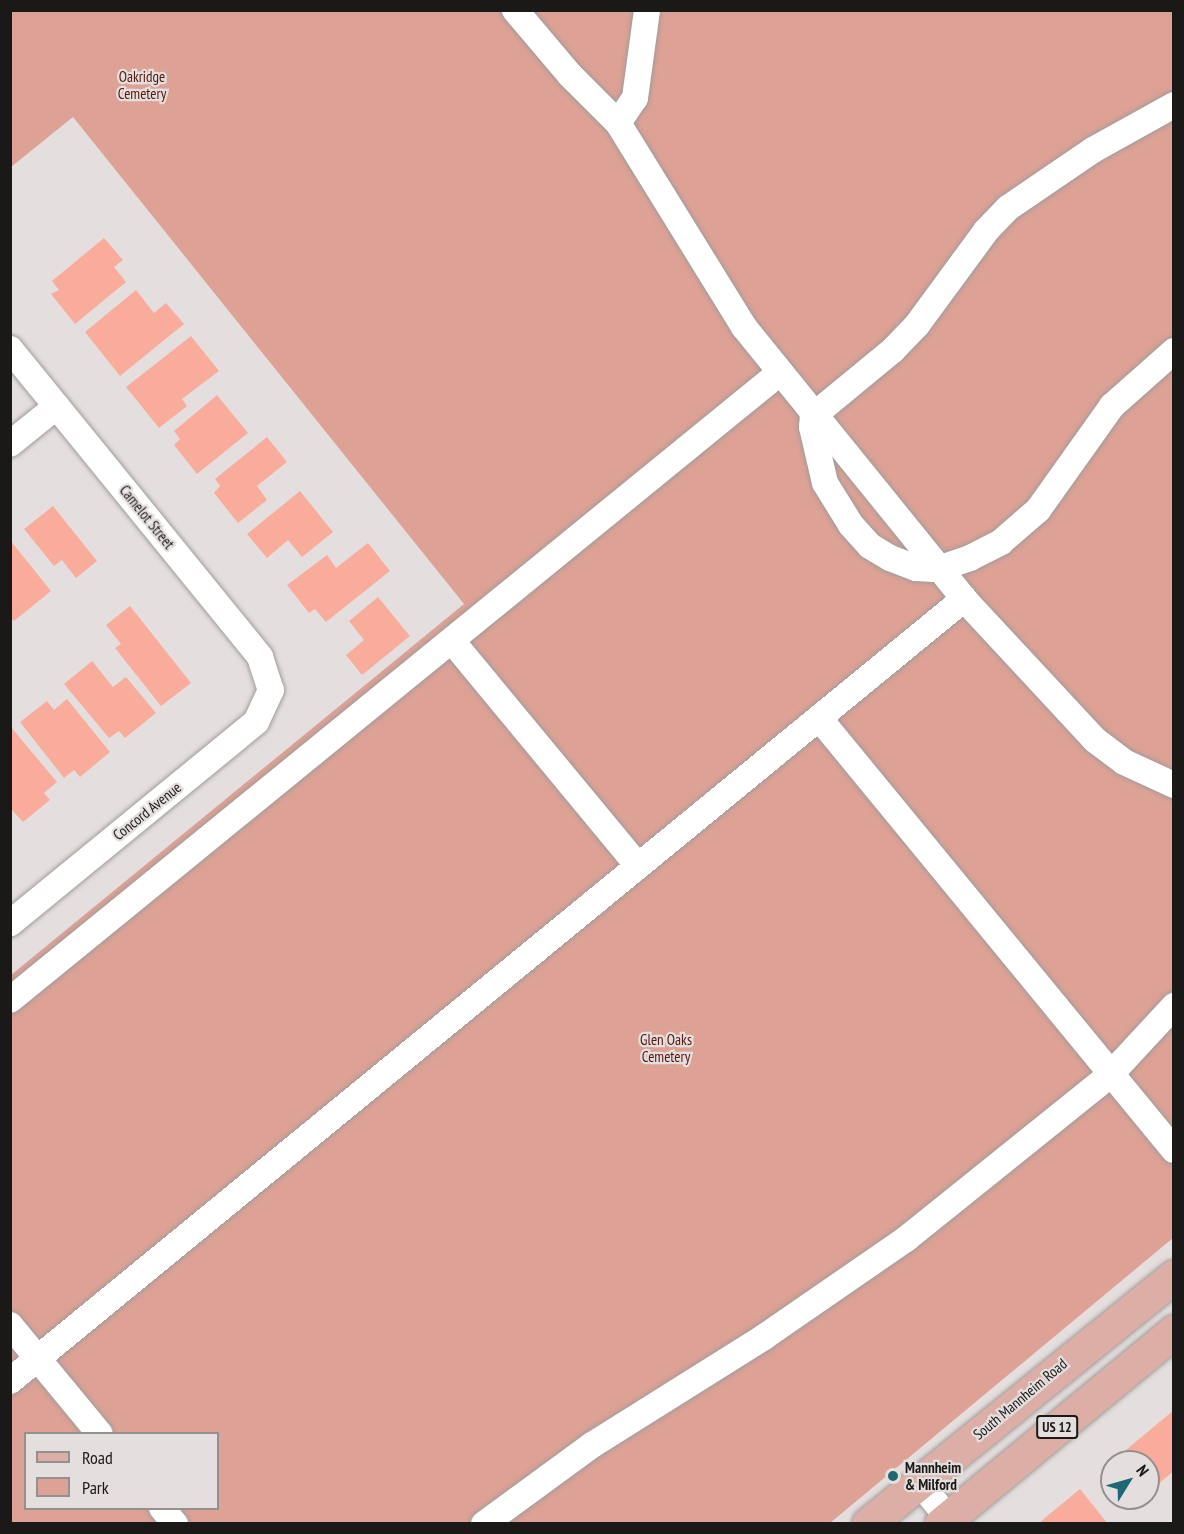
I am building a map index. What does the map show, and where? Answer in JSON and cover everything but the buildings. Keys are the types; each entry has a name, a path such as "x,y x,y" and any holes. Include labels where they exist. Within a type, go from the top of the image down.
{"main road":[{"name":"South Mannheim Road","path":"868,1524 1173,1276"},
{"name":"US 12","path":"947,1522 1173,1331"}],"street":[{"path":"515,10 563,67 618,123 637,147 709,276 778,374 963,599 1095,740 1124,762 1173,785"},
{"path":"618,123 635,98 648,10"},
{"path":"1168,362 1112,406 1055,488 1020,528 980,553 938,569 916,568 890,558 870,546 851,525 825,483 812,427 813,416 893,350 917,325 986,231 1008,208 1093,150 1173,105"},
{"name":"Camelot Street","path":"10,349 260,657 271,690"},
{"path":"10,1000 778,374"},
{"path":"10,444 57,406"},
{"path":"10,1381 963,599"},
{"path":"452,641 638,866"},
{"name":"Concord Avenue","path":"10,923 256,722 271,690"},
{"path":"819,718 1173,1150"},
{"path":"484,1524 592,1445 832,1293 906,1239 1111,1074 1173,1006"},
{"path":"10,1325 98,1432"},
{"path":"919,1482 947,1522"},
{"path":"163,1510 175,1524"}],"green space":[{"name":"Glen Oaks Cemetery","path":"11,11 1173,11 1173,1238 830,1523 11,1523 11,975 464,604 73,117 11,167"}],"place":[{"name":"Mannheim & Milford","path":"893,1476"}],"park label":[{"name":"Oakridge Cemetery","path":"142,84"}]}
